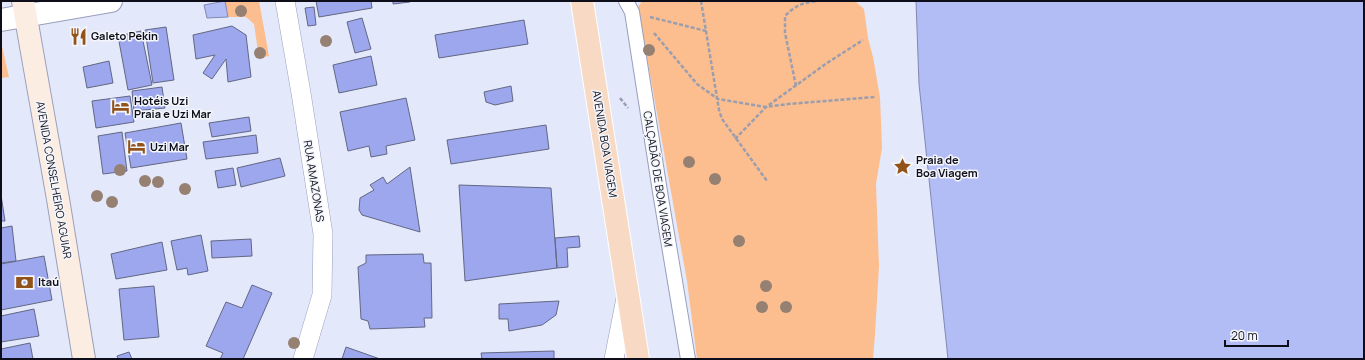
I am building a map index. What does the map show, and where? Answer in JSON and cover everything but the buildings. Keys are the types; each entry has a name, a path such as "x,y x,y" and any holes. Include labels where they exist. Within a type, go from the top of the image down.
{"main road":[{"name":"AVENIDA BOA VIAGEM","path":"582,1 628,287 638,359"},
{"name":"AVENIDA CONSELHEIRO AGUIAR","path":"25,8 84,359"}],"street":[{"path":"1,20 25,8 110,1"},
{"name":"RUA AMAZONAS","path":"285,1 323,234 322,296 303,359"},
{"name":"CALÇADÃO DE BOA VIAGEM","path":"629,7 688,359"},
{"name":"AVENIDA BOA VIAGEM","path":"614,359 628,287"}],"path":[{"path":"701,1 719,110 722,119 767,181"},
{"path":"796,86 785,33 785,16 794,7 806,2 817,1"},
{"path":"629,7 706,31"},
{"path":"629,7 655,34 697,84 718,99 766,107 875,97"},
{"path":"736,139 766,107 863,40"},
{"path":"619,97 627,106 628,114"}],"shaded area":[{"path":"225,1 259,1 269,56 259,58 254,24 246,17 228,17"},
{"path":"642,1 855,1 864,9 868,38 880,97 882,148 876,184 879,266 873,359 697,359 687,281 638,7"},
{"path":"1,42 9,77 1,78"}],"water":[{"path":"225,1 228,17 207,18 204,5"},
{"path":"916,1 1364,1 1364,359 948,359 919,84"}],"place":[{"name":"Galeto Pekin","path":"78,36"},
{"name":"Hotéis Uzi Praia e Uzi Mar","path":"121,107"},
{"name":"Uzi Mar","path":"137,147"},
{"name":"Praia de Boa Viagem","path":"903,166"},
{"name":"Itaú","path":"25,282"}]}
